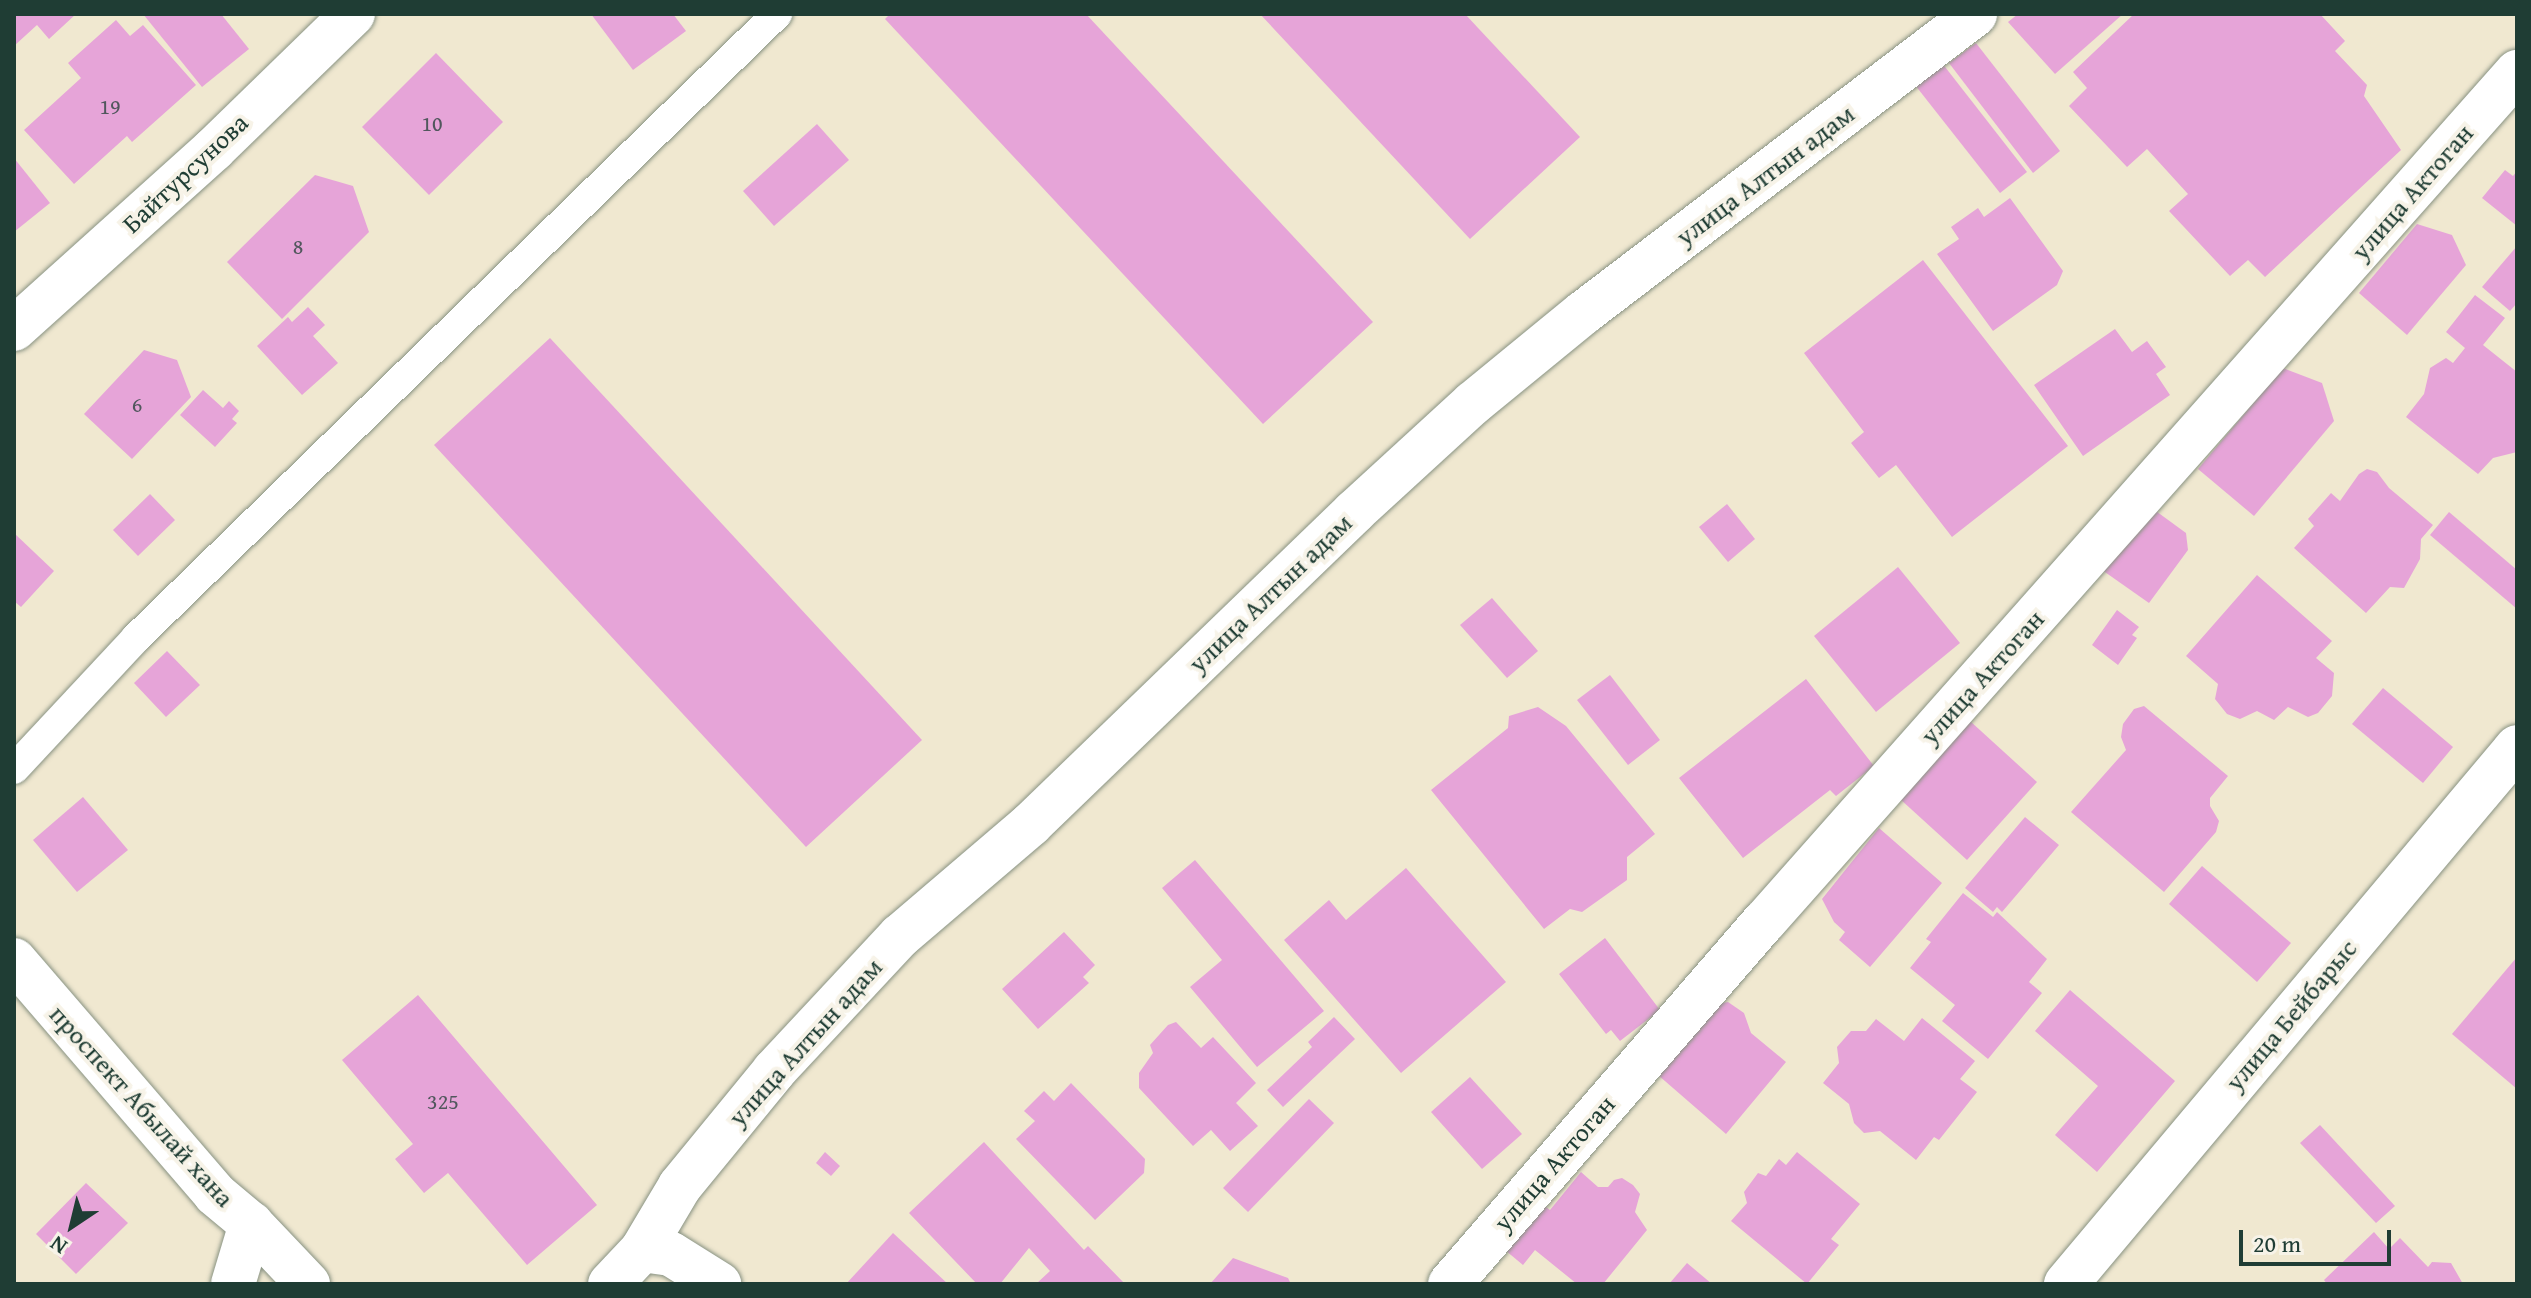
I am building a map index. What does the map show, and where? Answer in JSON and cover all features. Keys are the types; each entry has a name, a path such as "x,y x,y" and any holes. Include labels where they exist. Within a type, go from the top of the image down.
{"street":[{"name":"Байтурсунова","path":"14,329 214,149 353,14"},
{"name":"улица Алтын адам","path":"610,1284 642,1250 680,1186 774,1071 900,936 1031,824 1354,512 1473,403 1583,313 1975,14"},
{"name":"улица Актоган","path":"1450,1284 1764,922 2517,72"},
{"name":"улица Бейбарыс","path":"2066,1284 2517,747"},
{"name":"проспект Абылай хана","path":"14,960 215,1194 251,1224 308,1284"},
{"path":"233,1284 251,1224"},
{"path":"642,1250 671,1254 719,1284"}],"lane":[{"path":"14,769 136,638 777,14"}],"building":[{"path":"14,14 76,14 49,39 37,25 14,46"},
{"path":"143,14 221,14 249,49 202,87"},
{"path":"591,14 673,14 686,31 633,70"},
{"path":"890,14 1086,14 1373,322 1263,424 885,19"},
{"path":"1260,14 1465,14 1580,137 1470,239"},
{"path":"2018,14 2123,14 2055,74 2008,22"},
{"path":"2134,14 2320,14 2345,41 2335,51 2367,85 2364,96 2401,150 2265,277 2248,260 2230,276 2169,211 2188,194 2147,149 2127,167 2069,106 2087,88 2073,72"},
{"path":"116,20 130,36 143,25 196,85 132,142 127,136 74,184 24,130 81,78 68,63"},
{"path":"1976,43 2060,151 2033,173 1949,63"},
{"path":"436,53 503,122 429,195 362,127"},
{"path":"1942,63 2027,172 2000,193 1915,85"},
{"path":"817,124 849,160 774,226 743,191"},
{"path":"14,158 50,203 14,232"},
{"path":"2505,170 2513,176 2517,171 2517,226 2482,198"},
{"path":"315,175 353,186 369,232 282,319 227,262"},
{"path":"2010,198 2063,271 2057,285 1993,331 1937,254 1959,239 1951,227 1978,208 1984,217"},
{"path":"2417,224 2452,235 2466,265 2407,335 2359,293"},
{"path":"2517,246 2517,303 2510,311 2482,287"},
{"path":"1923,260 2068,446 1952,537 1896,465 1879,478 1851,443 1864,432 1804,353"},
{"path":"2475,295 2505,318 2483,345 2517,372 2517,452 2493,458 2478,474 2406,417 2424,394 2430,368 2446,358 2453,363 2465,348 2446,332"},
{"path":"308,307 325,325 313,336 338,363 302,395 257,346 288,317 292,322"},
{"path":"2115,329 2132,352 2147,341 2166,367 2156,374 2170,395 2083,456 2034,385"},
{"path":"550,338 922,740 806,847 434,445"},
{"path":"144,350 177,360 191,397 132,459 84,414"},
{"path":"2283,368 2322,383 2334,421 2254,516 2198,469"},
{"path":"203,390 223,408 229,401 239,411 232,419 237,423 215,447 180,415"},
{"path":"2367,469 2377,472 2389,488 2433,525 2421,539 2420,559 2404,588 2390,587 2366,613 2294,548 2314,526 2308,519 2331,493 2340,501 2359,474"},
{"path":"150,494 175,520 138,556 113,530"},
{"path":"1727,504 1755,539 1728,562 1699,527"},
{"path":"2149,506 2186,533 2188,550 2149,603 2102,570"},
{"path":"2449,512 2517,570 2517,609 2430,535"},
{"path":"14,533 54,571 21,607 14,601"},
{"path":"1898,567 1960,643 1876,712 1814,636"},
{"path":"2257,575 2332,641 2316,658 2334,673 2332,696 2318,713 2308,717 2288,707 2274,720 2257,711 2240,719 2227,714 2215,699 2218,684 2186,656"},
{"path":"1492,598 1538,651 1507,678 1460,625"},
{"path":"2117,610 2139,627 2132,635 2137,638 2118,665 2092,645"},
{"path":"167,651 200,685 166,717 134,683"},
{"path":"1610,675 1660,740 1628,765 1577,700"},
{"path":"1806,679 1874,766 1836,796 1830,790 1743,858 1679,778"},
{"path":"2383,688 2453,747 2423,783 2352,724"},
{"path":"2144,706 2228,776 2210,798 2210,806 2219,821 2216,832 2164,892 2071,812 2126,750 2121,737 2123,724 2134,709"},
{"path":"1538,707 1566,726 1655,834 1627,857 1627,880 1582,912 1570,909 1544,929 1431,790 1508,728 1509,716"},
{"path":"1970,721 2037,782 1967,860 1900,799"},
{"path":"83,797 128,850 77,892 33,840"},
{"path":"2025,817 2059,845 2002,912 1997,907 1993,912 1965,888"},
{"path":"1879,828 1942,883 1870,967 1839,940 1845,932 1834,922 1822,899"},
{"path":"1195,860 1324,1011 1257,1067 1190,987 1222,960 1162,888"},
{"path":"2202,866 2291,943 2257,982 2169,904"},
{"path":"1406,868 1506,982 1401,1073 1284,940 1329,900 1346,920"},
{"path":"1963,893 1993,917 1997,912 2047,959 2029,982 2042,993 1988,1059 1942,1021 1955,1005 1910,968 1931,942 1926,939"},
{"path":"1064,932 1095,965 1083,977 1089,983 1038,1029 1002,989"},
{"path":"1605,938 1660,1010 1620,1041 1611,1030 1606,1034 1559,974"},
{"path":"2517,957 2517,1089 2452,1034"},
{"path":"2070,990 2175,1081 2097,1172 2055,1135 2098,1086 2035,1031"},
{"path":"418,995 597,1205 527,1265 448,1173 424,1193 395,1159 413,1144 342,1060"},
{"path":"1728,1002 1744,1013 1751,1033 1786,1062 1726,1134 1658,1075 1718,1004"},
{"path":"1334,1017 1355,1039 1283,1107 1267,1090 1312,1047 1308,1042"},
{"path":"1922,1018 1975,1061 1960,1079 1977,1092 1939,1140 1934,1137 1916,1160 1880,1131 1864,1133 1854,1123 1849,1104 1823,1083 1839,1063 1837,1047 1851,1031 1866,1031 1876,1019 1904,1041"},
{"path":"1176,1022 1201,1048 1213,1037 1256,1083 1236,1103 1258,1126 1230,1151 1211,1130 1193,1146 1139,1088 1139,1073 1153,1053 1150,1045 1168,1025"},
{"path":"1470,1077 1522,1134 1482,1169 1431,1112"},
{"path":"1071,1083 1145,1159 1144,1173 1095,1220 1016,1139 1035,1121 1024,1111 1044,1091 1054,1101"},
{"path":"1309,1099 1334,1123 1248,1212 1223,1188"},
{"path":"2320,1125 2395,1206 2376,1223 2300,1143"},
{"path":"984,1142 1084,1250 1088,1246 1125,1284 1036,1284 1050,1271 1029,1248 1000,1284 977,1284 909,1213"},
{"path":"825,1152 840,1166 831,1176 816,1163"},
{"path":"1797,1152 1860,1204 1831,1239 1839,1245 1807,1284 1731,1221 1747,1203 1744,1192 1758,1173 1766,1176 1779,1159 1786,1165"},
{"path":"1581,1172 1598,1187 1608,1187 1614,1180 1622,1178 1640,1194 1635,1212 1647,1230 1603,1284 1577,1284 1535,1250 1523,1265 1499,1245 1535,1199 1550,1210"},
{"path":"86,1183 128,1223 76,1274 36,1234"},
{"path":"2374,1232 2389,1249 2400,1238 2428,1267 2432,1262 2451,1263 2463,1284 2327,1284 2324,1280"},
{"path":"893,1233 948,1284 846,1284"},
{"path":"1233,1258 1288,1278 1291,1284 1210,1284"},
{"path":"1687,1263 1712,1284 1669,1284"}]}
